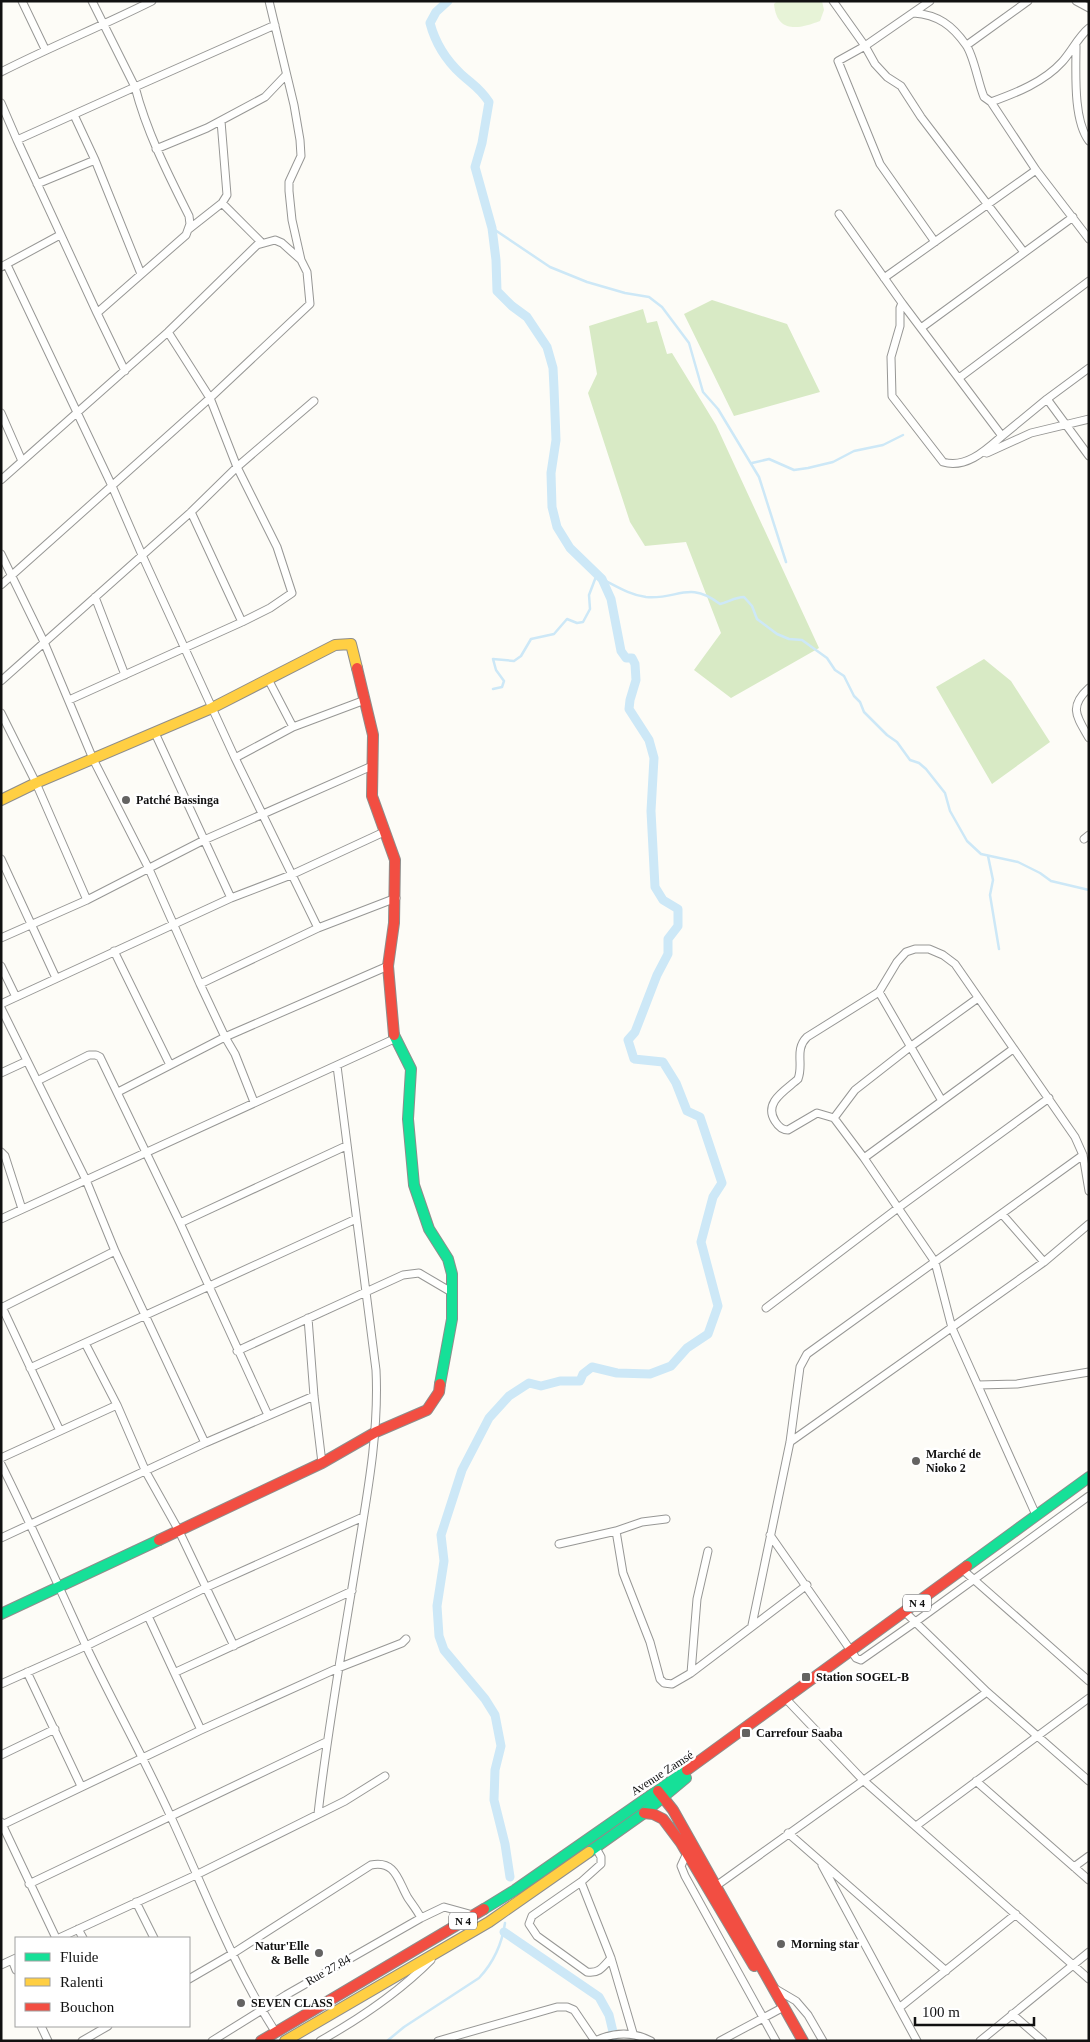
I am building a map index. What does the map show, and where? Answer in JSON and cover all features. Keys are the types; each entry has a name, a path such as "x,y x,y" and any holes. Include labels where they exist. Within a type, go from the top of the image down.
{"main road":[{"path":"1,800 36,783 212,708 336,645 351,644 373,735 372,796 395,860 396,898 393,942 388,966 394,1039 404,1052 410,1069 408,1119 414,1185 429,1229 448,1259 452,1274 453,1293 452,1318 439,1392 427,1410 376,1432 322,1463 1,1614"},
{"name":"N 4","path":"786,1699 1089,1476"},
{"name":"Avenue Zamsé","path":"261,2041 532,1880 660,1794 786,1699"},
{"path":"660,1794 716,1886 803,2041"},
{"name":"Avenue Zamsé","path":"285,2041 526,1898 644,1813 660,1794"},
{"path":"644,1813 653,1814 663,1819 686,1853 780,2009 797,2041"}],"street":[{"path":"22,1 45,49"},
{"path":"92,1 135,87 141,110 156,149 189,216 189,230"},
{"path":"1,72 45,49 103,25 152,1"},
{"path":"1,585 210,398 310,304 307,272 301,260 292,220 289,191 289,182 301,156 300,140 268,1"},
{"path":"832,1 865,46 875,64 886,78 901,86 921,117 986,205 1023,251"},
{"path":"930,1 865,46 838,61 880,164 935,242"},
{"path":"967,45 1028,1"},
{"path":"1076,1 1089,8"},
{"path":"914,13 930,15 942,20 967,45 978,84 984,97 991,102 1036,170 1089,239"},
{"path":"17,140 274,25"},
{"path":"991,102 1014,94 1049,74 1076,46 1081,35 1089,28"},
{"path":"1076,46 1078,115 1082,129 1089,141"},
{"path":"156,149 221,121 265,96 286,75"},
{"path":"1,103 60,235 125,370"},
{"path":"74,115 95,160 141,274"},
{"path":"97,313 186,235 189,230 222,203 228,195 221,121"},
{"path":"37,184 95,160"},
{"path":"884,278 1036,170"},
{"path":"222,203 262,243"},
{"path":"839,214 902,303 1002,436"},
{"path":"921,328 1023,251 1073,217"},
{"path":"60,235 4,266 112,486 184,649 318,928"},
{"path":"1,480 168,332 258,245 275,240 282,243 301,260"},
{"path":"959,378 1089,281"},
{"path":"902,303 900,308 900,326 891,357 892,396 943,462 954,465 972,461 1031,433 1089,419"},
{"path":"69,700 242,622 290,596 292,590 277,547 237,467 210,398 168,332"},
{"path":"966,462 982,453 1047,399 1089,368"},
{"path":"1047,399 1089,456"},
{"path":"1,681 191,512 237,467 314,401"},
{"path":"1,413 22,461"},
{"path":"191,512 242,622"},
{"path":"1,554 44,642 93,759 149,869 200,984 235,1054 254,1102"},
{"path":"95,596 125,675"},
{"path":"268,679 294,726"},
{"path":"1089,688 1076,702 1076,713 1089,738"},
{"path":"235,758 294,726 365,700"},
{"path":"1,713 36,783 87,900"},
{"path":"155,733 231,898"},
{"path":"1,938 87,900 204,840 372,766"},
{"path":"205,1443 115,1251 86,1180 1,1006 16,997 114,951 231,898 291,875 384,832"},
{"path":"2,863 56,978"},
{"path":"200,984 318,928 396,898"},
{"path":"1036,1515 952,1328 934,1262 864,1158 834,1118 817,1113 788,1130 784,1130 777,1124 771,1108 773,1102 800,1075 799,1053 802,1042 879,992 906,952 923,948 928,949 943,955 955,964 1076,1137 1083,1155 1089,1191"},
{"path":"114,951 170,1065"},
{"path":"1,966 16,997"},
{"path":"118,1092 225,1037 388,966"},
{"path":"879,992 942,1101"},
{"path":"834,1118 855,1090 978,998"},
{"path":"1,1219 394,1039"},
{"path":"864,1158 1014,1048"},
{"path":"37,1081 89,1055 100,1057 180,1223 268,1415"},
{"path":"1,1073 27,1061"},
{"path":"318,1814 326,1742 352,1592 376,1432 378,1404 376,1370 336,1066"},
{"path":"766,1308 898,1208 1049,1098"},
{"path":"180,1223 346,1146"},
{"path":"1,1152 22,1209"},
{"path":"752,1625 790,1442 798,1376 800,1367 807,1354 1083,1155"},
{"path":"1002,1214 1044,1262"},
{"path":"30,1368 356,1219"},
{"path":"790,1442 1044,1262 1089,1224"},
{"path":"60,1431 2,1307 115,1251"},
{"path":"237,1350 366,1290 411,1273 419,1273 453,1293"},
{"path":"308,1318 314,1396 322,1463"},
{"path":"85,1343 116,1405 146,1472 179,1531 234,1646"},
{"path":"978,1385 1017,1384 1089,1372"},
{"path":"1,1538 205,1443 314,1396"},
{"path":"1,1458 116,1405"},
{"path":"1,1464 61,1587 86,1646 171,1816 232,1954 262,2011 276,2032"},
{"path":"770,1535 852,1651 859,1660 863,1660 1089,1496"},
{"path":"1,1684 86,1646 207,1587 363,1517"},
{"path":"559,1544 616,1531 642,1522 666,1519"},
{"path":"616,1531 623,1573 650,1642 660,1679 664,1682 672,1684 691,1673 807,1585"},
{"path":"691,1673 697,1599 708,1551"},
{"path":"962,1569 1089,1681"},
{"path":"176,1672 352,1592"},
{"path":"905,1612 914,1624 987,1692 1089,1781"},
{"path":"148,1616 202,1730"},
{"path":"56,1937 29,1884 2,1823 338,1668 402,1643 406,1639"},
{"path":"27,1672 81,1786"},
{"path":"716,1886 987,1692"},
{"path":"916,1826 1089,1698"},
{"path":"786,1699 864,1780 1089,1979"},
{"path":"1,1755 55,1729"},
{"path":"29,1884 326,1742"},
{"path":"59,1937 196,1875 353,1796 385,1776"},
{"path":"976,1781 1089,1880"},
{"path":"788,1833 946,1971"},
{"path":"596,1848 601,1857 601,1864 581,1882 532,1916 529,1924 537,1936 586,1972 594,1973 600,1971 611,1958"},
{"path":"686,1853 681,1866 685,1876 776,2041"},
{"path":"1074,1867 1089,1856"},
{"path":"819,1860 917,2041"},
{"path":"190,1977 232,1954 371,1865 378,1864 391,1869 397,1875 407,1897 421,1918"},
{"path":"581,1882 611,1958 633,2033"},
{"path":"136,1902 154,1937"},
{"name":"Rue 27.84","path":"212,2041 286,1995 421,1918 444,1908 472,1915"},
{"path":"899,2008 1016,1914"},
{"path":"78,1929 82,1937"},
{"path":"320,2041 388,1998 408,1983 441,1950"},
{"path":"980,2041 1089,1952"},
{"path":"1,1965 14,1959"},
{"path":"774,1988 796,2001 808,2015 823,2041"},
{"path":"438,2041 557,2007 567,2007 574,2010 595,2041 606,2036 633,2033 651,2041"},
{"path":"720,2041 780,2009"},
{"path":"1012,2014 1043,2041"},
{"path":"41,2027 48,2041"},
{"path":"82,2041 106,2027"}],"green space":[{"path":"777,1 822,1 824,10 820,21 804,26 790,27 784,25 776,14 774,4"},
{"path":"712,300 787,324 820,392 734,416 684,314"},
{"path":"643,309 647,323 657,321 667,354 672,353 716,425 819,648 731,698 694,670 721,633 686,542 645,546 630,522 588,393 597,374 589,326"},
{"path":"984,659 1011,681 1050,742 992,784 936,687"}],"waterway":[{"path":"448,1 436,12 430,23 435,37 451,63 479,89 489,102 482,143 475,167 492,228 497,291 512,306 527,317 547,347 553,368 556,440 551,473 552,507 557,527 570,548 602,579 611,599 621,651 626,658 632,658 635,664 636,680 629,709 649,740 654,758 651,811 655,887 663,900 678,909 678,926 668,939 668,954 657,975 635,1032 628,1040 634,1059 663,1062 676,1083 687,1111 700,1117 722,1183 713,1197 701,1242 718,1306 708,1334 687,1348 671,1366 650,1374 617,1373 592,1367 583,1374 580,1381 560,1381 541,1386 529,1383 509,1396 489,1418 462,1470 441,1535 444,1561 437,1606 439,1636 444,1650 485,1699 495,1715 501,1746 495,1770 494,1800 505,1844 510,1877"},
{"path":"492,228 550,267 587,282 625,293 649,297 662,307 689,343 703,392 718,409 759,477 786,562"},
{"path":"752,463 769,459 794,470 808,468 833,462 854,451 883,445 903,435"},
{"path":"493,689 502,687 504,681 496,670 493,659 514,661 521,656 531,639 554,634 567,619 577,623 583,622 590,609 589,595 597,574"},
{"path":"602,579 629,592 646,597 691,592 709,597 720,604 744,597 752,606 757,619 777,634 789,639 802,640 827,658 835,670 844,676 864,712 887,735 897,742 910,760 919,763 926,769 945,793 950,811 967,841 981,854 1018,862 1051,881 1089,890"},
{"path":"988,856 993,880 990,895 999,949"},
{"path":"387,2041 404,2027 479,1978 489,1966 496,1953 505,1923"},
{"path":"504,1932 599,1997 609,2015 614,2036"}],"traffic: fast":[{"path":"394,1035 411,1069 408,1119 414,1185 429,1229 448,1259 452,1274 452,1319 440,1384"},
{"path":"967,1566 1089,1477"},
{"path":"1,1614 159,1540"},
{"path":"484,1909 515,1890 687,1770"},
{"path":"589,1852 644,1813 686,1778"}],"traffic: slow":[{"path":"1,800 36,783 212,708 335,645 351,644 357,668"},
{"path":"285,2041 489,1922 589,1852"}],"traffic: jam":[{"path":"357,668 373,735 372,796 395,860 394,923 388,966 394,1035"},
{"path":"159,1540 322,1463 376,1432 427,1410 439,1392 440,1384"},
{"path":"687,1770 967,1566"},
{"path":"658,1791 673,1810 803,2041"},
{"path":"644,1813 653,1814 663,1819 681,1843 754,1966"},
{"path":"261,2041 484,1909"}],"place":[{"name":"Patché Bassinga","path":"126,800"},
{"name":"Marché de Nioko 2","path":"916,1461"},
{"name":"Station SOGEL-B","path":"806,1677"},
{"name":"Carrefour Saaba","path":"746,1733"},
{"name":"Morning star","path":"781,1944"},
{"name":"Natur'Elle & Belle","path":"319,1953"},
{"name":"SEVEN CLASS","path":"241,2003"}]}
